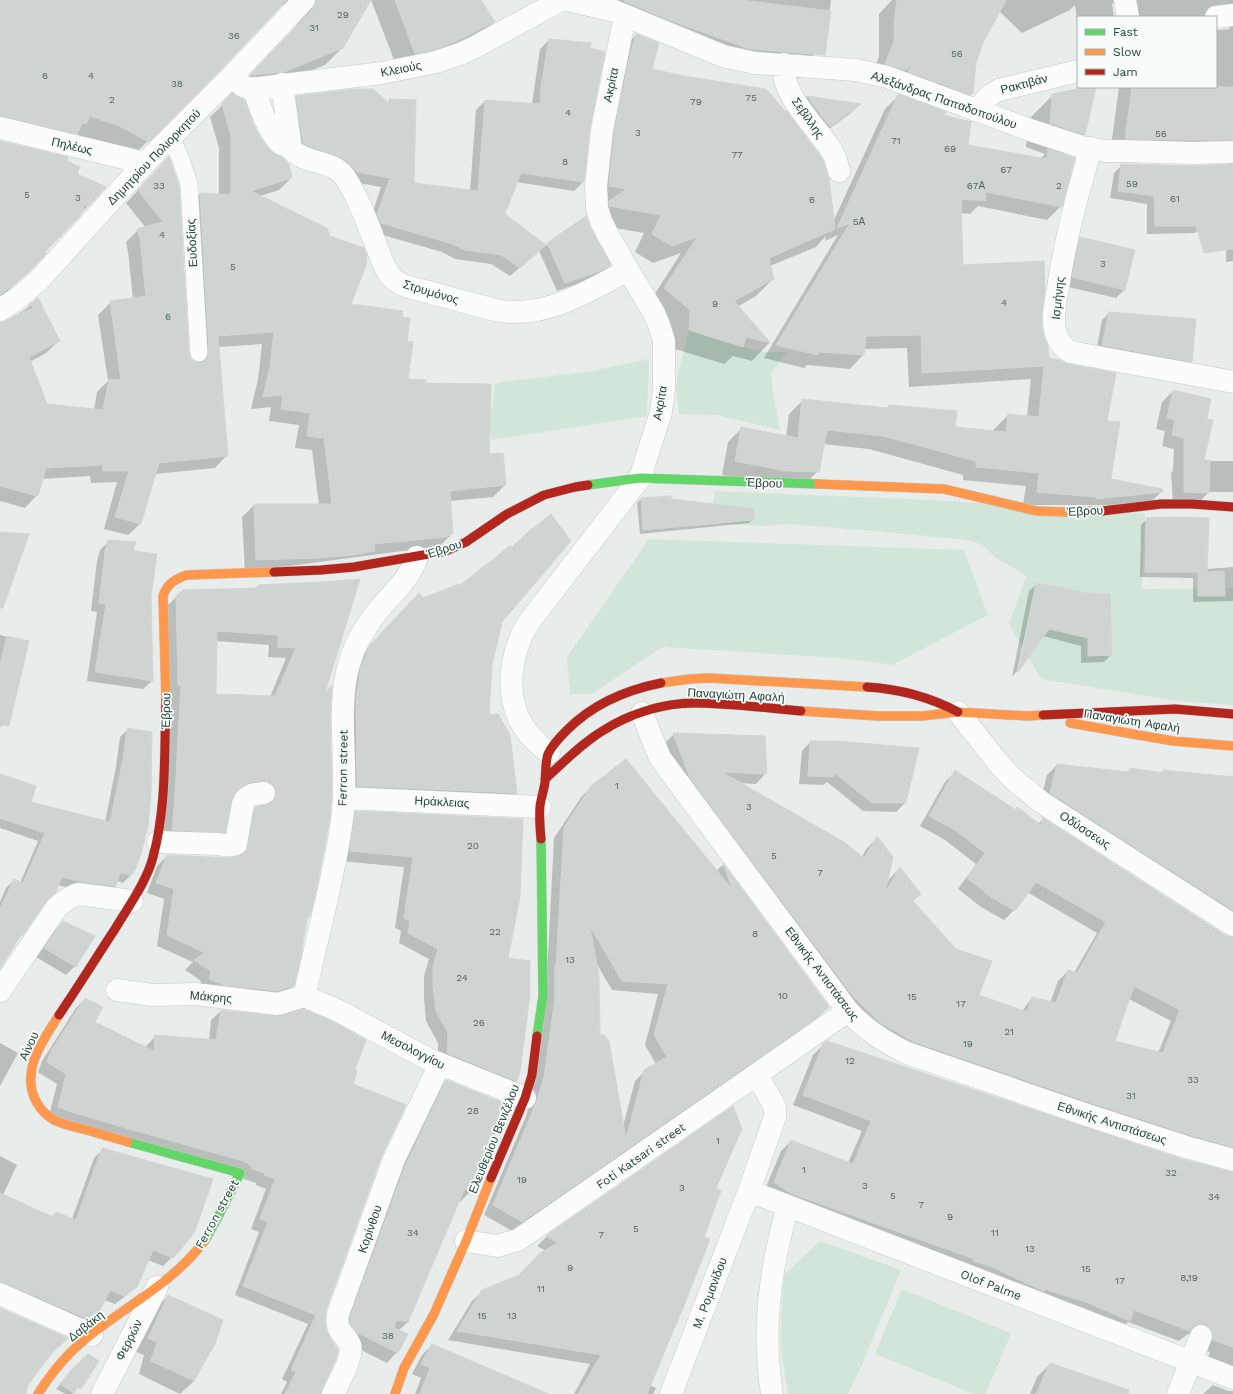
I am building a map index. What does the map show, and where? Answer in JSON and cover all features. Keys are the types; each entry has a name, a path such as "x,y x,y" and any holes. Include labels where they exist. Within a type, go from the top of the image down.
{"street":[{"name":"Δημητρίου Πολιορκητού","path":"0,310 18,298 38,281 145,163 232,76 304,0"},
{"name":"Κλειούς","path":"254,88 382,73 436,62 475,47 560,0"},
{"name":"Αλεξάνδρας Παπαδοπούλου","path":"568,0 614,11 723,56 755,63 784,64 834,70 856,70 887,77 1060,141 1091,148 1123,151 1193,153 1233,152"},
{"path":"1125,0 1128,16"},
{"path":"1217,18 1233,15"},
{"name":"Ακρίτα","path":"549,753 527,731 516,709 512,684 513,666 517,645 528,622 640,478 661,412 664,390 664,342 654,313 628,270 598,214 596,186 606,111 625,16"},
{"name":"Σεβίλλης","path":"784,64 783,74 786,86 805,115 834,154 839,171"},
{"name":"Ρακτιβάν","path":"978,111 990,95 999,90 1077,71"},
{"path":"232,76 243,86 254,88"},
{"path":"282,84 290,145"},
{"name":"Στρυμόνος","path":"254,88 261,109 281,144 290,145 294,152 301,157 338,170 343,174 358,199 387,271 396,281 404,286 500,311 522,313 540,310 568,301 628,270"},
{"name":"Πηλέως","path":"0,128 145,163"},
{"name":"Ισμήνης","path":"1091,148 1073,208 1063,256 1055,318 1055,329 1058,340 1064,348 1070,352 1233,382"},
{"name":"Έβρου","path":"132,900 150,867 158,842 163,804 165,740 166,675 163,596 168,585 175,579 187,575 321,570 354,567 446,551 466,542 507,514 544,495 575,487 640,478 944,489 968,493 1011,506 1051,512 1083,512 1166,504 1233,507"},
{"name":"Ferron street","path":"304,996 334,864 344,798 344,706 350,664 360,639 372,619 408,577 417,557"},
{"name":"Παναγιώτη Αφαλή","path":"545,779 545,765 549,753 561,736 575,721 594,708 612,699 642,688 685,678 709,678 879,688 909,692 939,702 958,712"},
{"name":"Παναγιώτη Αφαλή","path":"545,779 583,745 605,729 642,713 668,706 694,703 878,716 922,716 958,712 1027,716 1175,710 1233,714"},
{"name":"Οδύσσεως","path":"958,712 1011,777 1041,802 1233,925"},
{"name":"Εθνικής Αντιστάσεως","path":"642,713 660,758 848,1012 878,1038 907,1054 1087,1115 1186,1147 1233,1160"},
{"name":"Παναγιώτη Αφαλή","path":"1027,716 1172,741 1233,746"},
{"name":"Ελευθερίου Βενιζέλου","path":"395,1394 404,1368 434,1314 466,1241 482,1199 525,1098 532,1075 543,996 540,807 545,779"},
{"path":"158,842 217,844 226,846 236,844 245,798 264,793"},
{"name":"Ηράκλειας","path":"344,798 540,807"},
{"path":"0,991 57,908 70,896 86,894 132,900"},
{"name":"Αίνου","path":"132,900 40,1045 31,1071 30,1081 32,1091 40,1107 45,1113 62,1122 106,1136 240,1173"},
{"name":"Μάκρης","path":"118,990 152,995 195,994 278,1004 304,996"},
{"name":"Μεσολογγίου","path":"304,996 339,1011 412,1051 440,1064 525,1098"},
{"name":"Foti Katsari street","path":"466,1241 497,1246 518,1240 848,1012"},
{"name":"Κορίνθου","path":"332,1394 350,1358 351,1352 350,1345 338,1328 338,1314 352,1280 394,1159 440,1064"},
{"name":"Μ. Ρομανίδου","path":"671,1394 774,1123 776,1113 772,1101 757,1075"},
{"name":"Ferron street","path":"157,1286 186,1262 202,1244 218,1217 240,1173"},
{"name":"Olof Palme","path":"749,1191 1233,1378"},
{"path":"772,1394 768,1361 768,1323 777,1250 788,1207"},
{"name":"Δαβάκη","path":"38,1394 58,1366 78,1346 157,1286"},
{"name":"Φερρών","path":"102,1394 157,1286"},
{"path":"0,1294 92,1335"},
{"path":"1178,1394 1201,1336"},
{"path":"386,1394 404,1368"}],"lane":[{"name":"Ευδοξίας","path":"171,136 189,184 199,353"}],"green space":[{"path":"689,330 743,347 765,352 787,352 771,373 780,430 717,415 679,414 676,390 678,374"},
{"path":"649,359 647,416 491,440 489,430 495,384 507,381 587,372"},
{"path":"715,491 933,500 1145,514 1142,589 1233,588 1233,705 1177,701 1041,679 1009,624 1026,576 995,557 981,544 967,540 787,524 766,526 711,523"},
{"path":"649,539 964,550 988,615 892,665 840,658 662,647 592,694 570,694 567,657"},
{"path":"820,1241 901,1270 861,1367 848,1394 788,1394 780,1342 784,1275"},
{"path":"902,1289 1011,1333 986,1394 974,1394 875,1354"}],"building":[{"path":"0,0 287,0 149,142 119,126 90,116 86,124 82,123 77,134 0,116"},
{"path":"316,0 371,0 343,48 284,72 250,75 313,9"},
{"path":"395,0 481,0 495,22 455,42 433,50 415,54"},
{"path":"624,0 740,0 831,11 825,55 750,49 666,19"},
{"path":"897,0 1006,0 983,43 976,63 973,93 971,95 908,72 911,66 905,70 885,64 894,41 894,22"},
{"path":"636,34 659,43 652,69 684,76 766,89 786,112 787,111 823,160 829,178 835,229 769,258 774,279 734,301 771,343 746,337 743,347 689,330 690,310 664,288 697,237 672,246 652,234 661,215 609,206 609,201 627,189 609,186 614,132 629,59"},
{"path":"549,39 591,43 590,48 605,52 590,128 584,182 521,173 505,214 546,245 520,268 501,255 465,250 452,244 381,223 377,214 390,178 357,172 350,164 340,157 303,143 296,96 355,89 373,89 389,103 389,99 416,100 414,183 478,191 485,100 540,104 541,87"},
{"path":"1233,87 1233,140 1125,139 1132,88"},
{"path":"1083,88 1096,88 1085,135 1050,123 1052,94"},
{"path":"232,93 245,100 253,123 261,139 272,152 282,157 289,164 292,178 251,191 327,228 330,236 364,248 367,255 366,266 351,304 403,311 402,317 410,318 407,341 413,342 408,379 426,380 425,383 491,384 489,454 503,453 506,485 450,491 453,534 446,537 374,544 375,551 352,555 320,558 256,560 254,504 332,504 324,438 307,436 310,413 281,409 283,395 263,397 270,366 274,332 218,336 228,456 159,463 141,524 115,517 129,471 103,471 102,465 46,468 38,496 0,486 0,323 35,307 29,305 38,298 60,341 29,357 47,404 103,410 109,379 121,380 110,301 146,296 140,239 137,229 163,222 138,190 169,157 179,186 189,354 191,359 195,362 204,362 208,358 209,352 200,193 231,195 231,136 222,104"},
{"path":"898,94 947,112 943,115 971,122 968,145 1047,159 1048,149 1075,158 1062,207 986,192 985,201 961,199 963,265 1044,261 1045,290 1042,326 1048,347 1049,358 1060,360 1068,364 1116,373 1107,421 1120,422 1111,479 1163,489 1163,492 1096,499 1096,497 1037,492 1039,473 976,467 976,461 883,436 827,430 819,472 786,471 735,461 741,427 798,438 802,399 888,408 889,405 957,411 955,427 1006,432 1008,414 1039,417 1044,366 922,373 921,335 866,336 864,355 819,352 818,355 776,345 850,223 837,228"},
{"path":"807,96 861,104 830,127"},
{"path":"0,141 68,157 67,161 80,167 77,174 106,187 89,206 85,205 80,216 43,254 47,253 29,272 0,295"},
{"path":"1121,164 1193,166 1233,164 1233,249 1204,253 1196,226 1155,226 1154,196 1118,191"},
{"path":"586,216 590,227 611,265 600,271 565,283 547,243"},
{"path":"1080,237 1135,250 1125,290 1072,277"},
{"path":"1109,312 1196,319 1192,362 1102,345"},
{"path":"1173,390 1211,399 1207,419 1213,420 1204,460 1210,460 1209,493 1184,492 1184,438 1172,435 1175,420 1167,418"},
{"path":"671,496 671,499 754,509 754,520 643,530 641,498"},
{"path":"551,514 571,541 502,622 492,665 489,715 498,714 510,735 517,793 357,786 356,699 361,667 370,645 419,593 423,598 459,584 459,586 511,545 511,548"},
{"path":"1146,518 1209,518 1207,572 1224,571 1225,596 1198,596 1198,572 1145,572"},
{"path":"0,532 29,534 3,608 0,608"},
{"path":"108,540 136,542 133,551 157,554 151,596 153,681 95,672 106,604 99,603 105,551"},
{"path":"360,579 325,693 332,685 330,716 332,791 330,819 315,896 310,916 307,919 294,986 277,991 224,985 209,979 211,971 194,960 205,953 167,935 174,889 156,883 167,855 230,858 240,856 245,852 248,846 255,807 272,803 275,798 276,791 274,785 270,782 263,781 250,782 241,787 232,799 225,833 172,830 181,685 178,685 176,596 183,590 258,588 258,585","holes":["217,631 278,635 278,647 296,648 275,696 216,694"]},
{"path":"1036,583 1087,593 1110,594 1112,655 1088,656 1088,638 1049,629 1018,672"},
{"path":"7,636 29,641 9,726 0,725 0,665"},
{"path":"127,728 152,732 151,793 148,826 141,854 135,870 131,875 120,873 116,886 82,882 62,877 56,892 47,900 22,936 21,935 0,969 0,909 14,879 23,883 45,833 0,818 0,774 36,786 31,802 110,822 123,759"},
{"path":"673,733 765,736 767,774 722,772 844,842 864,858 877,836 893,857 885,893 900,867 921,894 913,901 956,949 992,961 979,995 1027,1012 1032,997 1056,1003 1068,970 1077,973 1106,922 1036,882 1015,911 991,897 967,878 985,853 955,830 929,816 955,770 1016,810 1017,807 1041,825 1043,818 1226,936 1233,937 1233,1147 1190,1135 1091,1103 912,1041 879,1022 851,994 690,778","holes":["1134,986 1180,1010 1163,1053 1115,1041"]},
{"path":"810,741 837,741 919,748 906,803 872,803 836,774 833,777 808,776"},
{"path":"626,759 732,889 723,863 829,1007 808,1024 522,1222 493,1205 536,1103 544,1077 555,998 555,965 564,827 592,785","holes":["590,926 622,981 668,984 654,1035 667,1057 644,1070 626,1139 609,1041 604,1035 600,1035 599,977"]},
{"path":"1057,764 1128,772 1130,768 1163,773 1163,770 1233,777 1233,910 1050,793"},
{"path":"355,811 523,819 520,897 508,958 530,961 530,995 520,1072 517,1081 447,1053 448,1033 436,1011 433,987 433,966 438,949 408,933 410,921 404,918 413,857 350,851"},
{"path":"63,921 95,936 76,967 44,948"},
{"path":"85,998 103,1007 95,1022 154,1051 155,1035 216,1040 221,1010 277,1016 303,1009 334,1022 366,1040 355,1070 357,1071 353,1084 406,1105 382,1155 326,1310 326,1330 338,1350 336,1359 321,1394 285,1394 296,1372 291,1370 316,1315 243,1286 268,1222 260,1219 275,1179 264,1175 265,1173 252,1169 249,1164 243,1161 129,1129 58,1107 66,1074 47,1062 51,1051"},
{"path":"827,1041 1182,1159 1233,1172 1233,1347 1213,1340 1211,1329 1205,1324 1193,1326 1190,1331 1134,1310 1130,1321 1088,1303 1045,1289 1044,1292 992,1267 973,1261 974,1259 790,1193 774,1182 791,1140 853,1164 871,1121 803,1095 823,1044"},
{"path":"446,1080 508,1105 471,1192 465,1188 408,1322 396,1320 394,1328 408,1334 398,1353 358,1333 350,1324 350,1317 406,1164"},
{"path":"733,1106 742,1129 716,1188 721,1191 704,1237 710,1239 647,1394 578,1394 601,1355 457,1331 482,1290 519,1275 540,1253 558,1243 546,1236"},
{"path":"102,1148 213,1179 195,1231 182,1248 173,1258 153,1250 137,1287 124,1296 110,1290 98,1314 90,1320 0,1282 0,1193 53,1217 56,1212 76,1220"},
{"path":"168,1295 223,1320 215,1344 194,1381 151,1361 157,1342 148,1338"},
{"path":"0,1308 68,1338 52,1353 41,1367 27,1387 26,1394 0,1394"},
{"path":"432,1344 549,1394 420,1394 430,1368 421,1364"},
{"path":"88,1354 99,1361 81,1389 78,1387 74,1393 60,1384 71,1370"},
{"path":"1050,1363 1129,1390 1128,1394 1036,1394"}],"traffic: fast":[{"path":"588,485 640,478 818,484"},
{"path":"537,1036 543,996 541,839"},
{"path":"128,1142 240,1173 205,1240"}],"traffic: slow":[{"path":"818,484 944,489 1037,511 1102,511"},
{"path":"166,700 163,596 169,585 175,580 187,575 274,572"},
{"path":"661,683 709,678 867,687"},
{"path":"801,711 878,716 922,716 958,712 1027,716 1043,715"},
{"path":"1070,723 1173,741 1233,746"},
{"path":"59,1015 40,1046 32,1068 32,1091 37,1103 47,1115 58,1122 128,1142"},
{"path":"395,1394 404,1368 434,1314 466,1241 491,1178"},
{"path":"38,1394 54,1371 72,1351 88,1337 159,1286 191,1257 205,1240"}],"traffic: jam":[{"path":"274,572 354,567 446,551 466,542 507,514 544,495 588,485"},
{"path":"1102,511 1161,504 1192,504 1233,507"},
{"path":"541,839 540,806 545,782 547,757 554,744 577,721 598,706 622,694 661,683"},
{"path":"867,687 914,694 947,706 958,712"},
{"path":"59,1015 142,885 150,866 161,818 163,799 166,700"},
{"path":"545,779 596,735 635,714 658,707 707,703 801,711"},
{"path":"1043,715 1175,709 1233,714"},
{"path":"491,1178 525,1098 532,1075 537,1036"}]}
